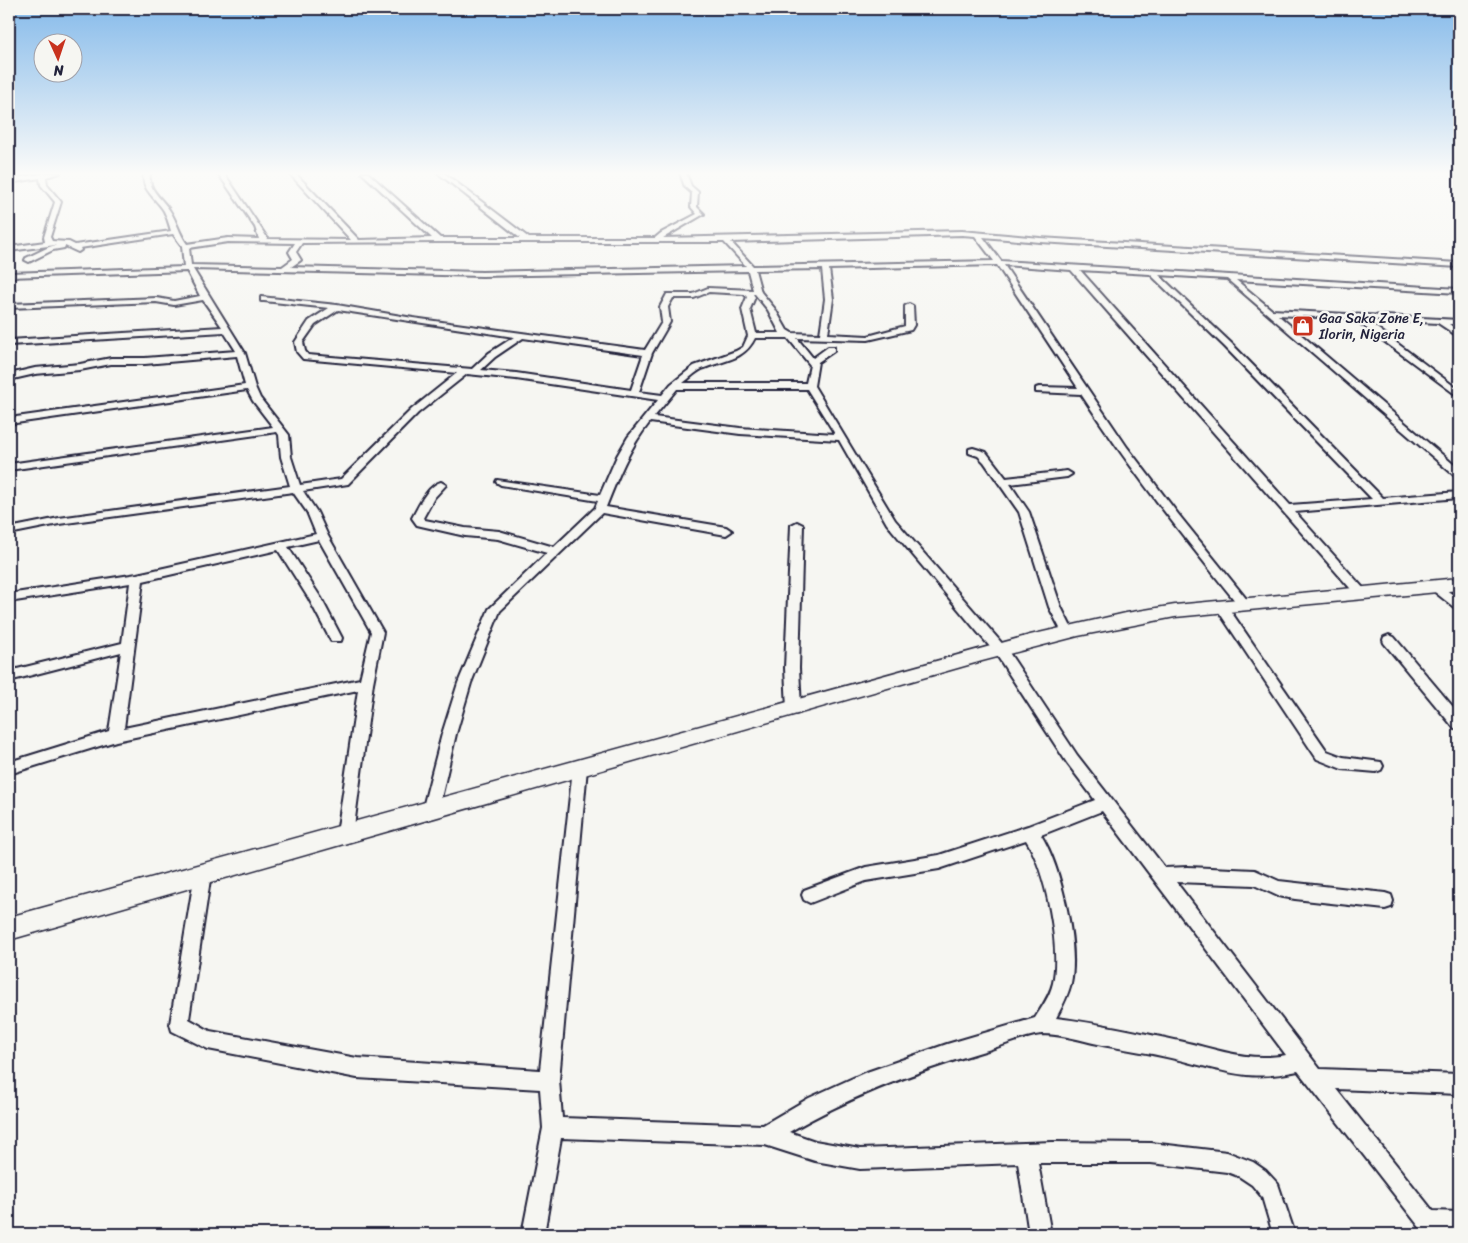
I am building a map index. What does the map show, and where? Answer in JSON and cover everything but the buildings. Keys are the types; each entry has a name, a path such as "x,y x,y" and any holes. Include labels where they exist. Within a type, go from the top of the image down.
{"street":[{"path":"49,231 47,237 52,245"},
{"path":"259,231 262,238 266,240"},
{"path":"347,231 357,242"},
{"path":"428,231 438,240"},
{"path":"516,231 528,240"},
{"path":"657,240 669,231"},
{"path":"9,249 42,245 75,248 175,232 185,246 189,267 205,297 241,353 250,387 256,399 266,410 277,429 284,435 286,457 296,489 312,512 322,536 377,632 366,683 345,834"},
{"path":"185,246 228,240 357,242 438,240 726,240 962,233 1160,248 1459,265"},
{"path":"977,234 1000,263 1108,427 1182,528 1244,604"},
{"path":"430,811 446,743 466,680 495,609 602,504 622,456 633,437 674,386 696,368 739,353 746,348 752,336 746,309 752,292 751,268 726,240"},
{"path":"282,270 297,260 292,252 300,241"},
{"path":"30,260 52,245"},
{"path":"9,275 181,270 189,267 482,274 1000,263 1459,291"},
{"path":"824,336 829,299 825,267"},
{"path":"1074,268 1361,593"},
{"path":"1153,273 1228,345 1381,502"},
{"path":"1230,278 1459,474"},
{"path":"634,394 648,353 666,322 664,307 670,296 694,296 708,290 752,292 772,309 784,332 790,335 814,365"},
{"path":"9,306 157,300 161,302 178,302 205,297"},
{"path":"264,299 337,307 520,336 648,353"},
{"path":"752,336 790,335 868,338 904,329 910,325 909,306"},
{"path":"337,307 312,322 300,342 301,352 306,356 516,376 663,398"},
{"path":"1272,312 1459,322"},
{"path":"1355,316 1459,394"},
{"path":"1439,321 1459,335"},
{"path":"9,343 227,329"},
{"path":"9,531 59,521 344,482 415,411 520,336"},
{"path":"831,349 814,360 810,386 891,522 1001,651 1072,759 1314,1078 1432,1227 1459,1223"},
{"path":"9,377 35,371 80,367 112,361 145,362 241,353"},
{"path":"674,386 810,386"},
{"path":"9,421 250,387"},
{"path":"1040,390 1084,391"},
{"path":"649,419 740,431 842,437"},
{"path":"9,467 277,429"},
{"path":"973,452 982,454 988,460 1024,512 1055,607 1068,633"},
{"path":"1002,482 1067,474"},
{"path":"501,482 726,531"},
{"path":"440,485 430,496 417,518 421,523 465,532 499,535 555,551"},
{"path":"1287,509 1459,495"},
{"path":"794,709 792,668 797,524"},
{"path":"9,598 137,578 322,536"},
{"path":"281,545 315,598 336,638"},
{"path":"116,735 137,578"},
{"path":"9,929 203,873 1001,651 1135,617 1221,606 1459,584"},
{"path":"1435,586 1459,605"},
{"path":"1221,606 1322,754 1342,763 1376,766"},
{"path":"1389,640 1459,724"},
{"path":"9,676 127,646"},
{"path":"9,768 116,735 366,683"},
{"path":"532,1234 553,1128 549,1080 580,768"},
{"path":"810,895 866,874 940,862 1030,832 1105,802"},
{"path":"1030,832 1041,850 1056,900 1062,949 1063,977 1058,997 1041,1025"},
{"path":"203,873 179,1024 208,1040 357,1068 549,1080"},
{"path":"1162,876 1188,874 1247,877 1255,878 1278,888 1385,902"},
{"path":"765,1135 816,1105 864,1083 947,1053 1041,1025 1081,1030 1249,1067 1277,1066 1302,1061"},
{"path":"1314,1078 1459,1084"},
{"path":"553,1128 765,1135 815,1150 860,1159 1026,1153 1151,1153 1228,1162 1246,1169 1271,1191 1284,1234"},
{"path":"1026,1153 1040,1234"}],"place":[{"name":"Gaa Saka Zone E, Ilorin, Nigeria","path":"1303,326"}]}
